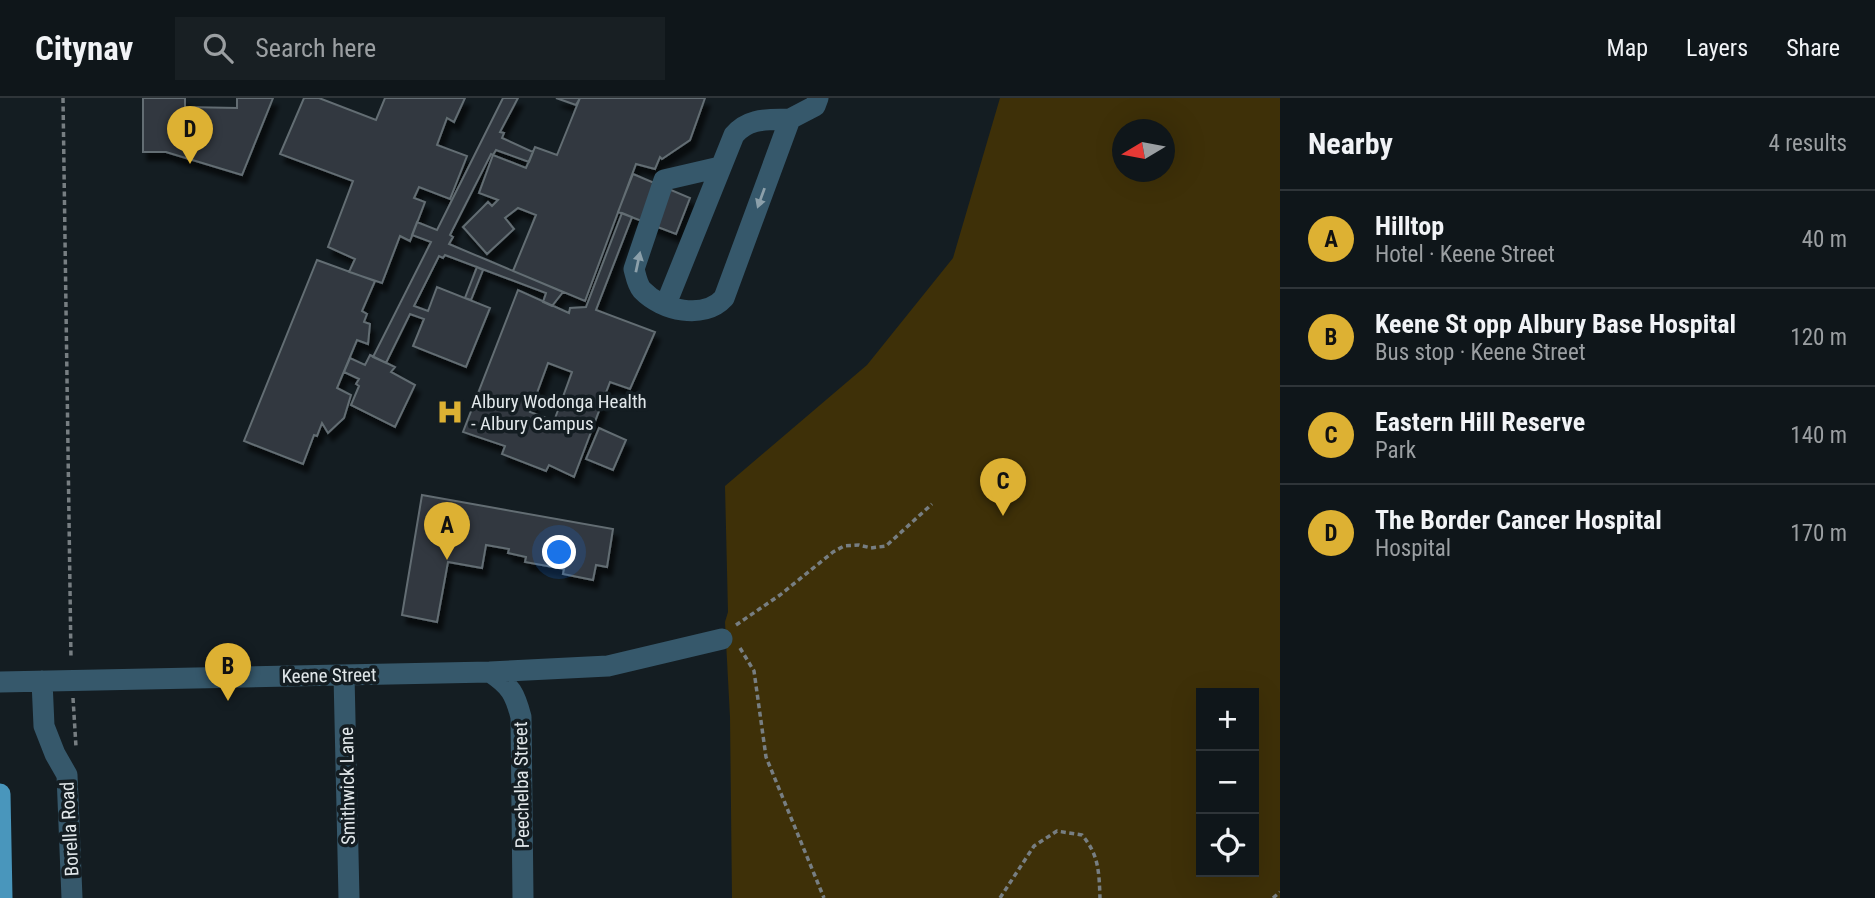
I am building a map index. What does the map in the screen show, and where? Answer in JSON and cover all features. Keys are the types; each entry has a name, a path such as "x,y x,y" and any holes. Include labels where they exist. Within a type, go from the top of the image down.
{"main road":[{"path":"0,794 2,898"}],"street":[{"path":"720,167 664,180 634,269 642,289 666,304 685,311 695,312 717,305 724,298 787,127 815,106 818,98"},
{"path":"666,304 734,135 741,126 754,121 787,127"},
{"name":"Keene Street","path":"0,682 344,675 495,675 608,666 722,639"},
{"name":"Smithwick Lane","path":"344,675 349,898"},
{"name":"Peechelba Street","path":"495,675 515,695 521,717 523,898"},
{"name":"Borella Road","path":"42,681 44,726 67,775 72,898"}],"path":[{"path":"63,98 72,680 77,764 67,775"},
{"path":"824,898 766,757 754,671 743,650 722,639 735,626 780,595 833,552 844,546 886,547 932,504"},
{"path":"1000,898 1034,846 1057,831 1082,835 1093,848 1100,898"},
{"path":"1273,898 1280,892"}],"shaded area":[{"path":"1000,98 1280,98 1280,898 732,898 730,717 725,622 728,612 725,486 867,365 953,258"}],"building":[{"path":"143,98 185,98 185,107 237,108 237,98 273,98 242,175 166,152 143,152"},
{"path":"304,98 319,98 376,120 385,98 465,98 454,122 447,118 437,145 467,156 450,199 419,187 414,198 425,202 410,241 400,236 382,283 349,272 355,259 328,247 353,181 280,154"},
{"path":"503,98 518,98 500,132 504,133 502,138 533,152 529,162 496,150 491,154 450,235 453,237 449,244 563,292 552,306 543,302 546,293 445,255 443,258 439,256 414,306 428,311 437,287 490,308 466,367 413,346 424,319 410,314 386,363 373,357 431,242 412,235 417,222 437,230"},
{"path":"556,98 580,98 576,105"},
{"path":"580,98 705,98 690,140 662,159 660,157 655,169 636,164 585,301 513,271 536,215 518,208 505,218 514,229 487,254 463,227 488,202 492,206 498,200 479,193 493,155 526,168 535,147 557,155"},
{"path":"633,174 690,198 676,234 618,212"},
{"path":"622,213 632,217 596,310 655,332 630,389 610,382 574,477 549,465 546,471 502,454 505,446 463,432 518,290 569,313 570,308 586,307","holes":["548,363 572,372 554,421 530,412"]},
{"path":"317,260 375,281 362,311 367,314 364,322 370,324 368,344 357,340 337,388 351,395 344,418 328,433 322,423 317,436 314,435 303,464 244,441"},
{"path":"477,267 483,270 471,300 465,298"},
{"path":"370,355 395,367 391,372 415,385 395,427 351,405 359,379 344,372 350,358 365,365"},
{"path":"599,428 626,440 613,470 586,459"},
{"path":"422,495 613,529 607,567 596,565 593,580 563,574 564,569 525,562 526,557 508,553 509,549 486,545 482,568 448,562 437,622 402,615"}],"place":[{"name":"The Border Cancer Hospital","path":"190,164"},
{"name":"Albury Wodonga Health - Albury Campus","path":"450,412"},
{"name":"Eastern Hill Reserve","path":"1003,516"},
{"name":"Hilltop","path":"447,560"},
{"name":"Keene St opp Albury Base Hospital","path":"228,701"}]}
